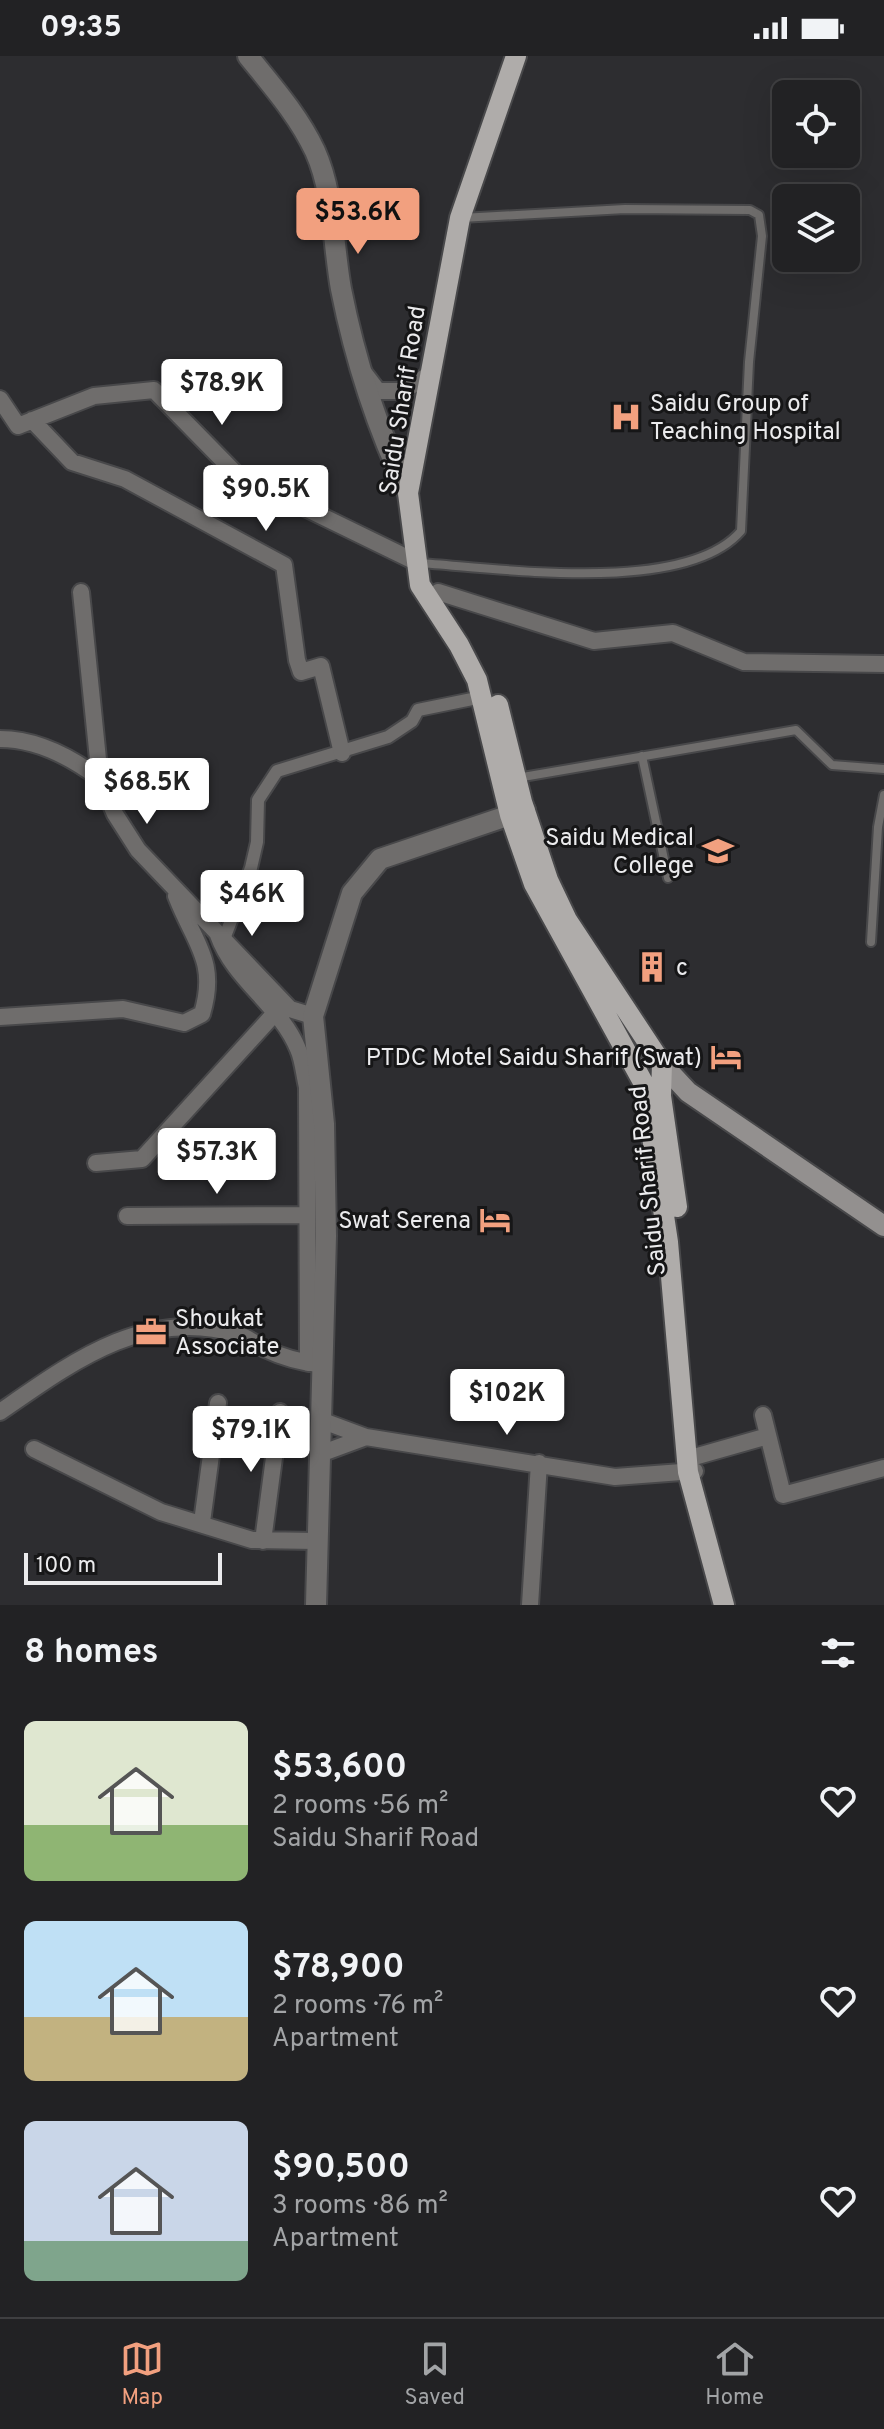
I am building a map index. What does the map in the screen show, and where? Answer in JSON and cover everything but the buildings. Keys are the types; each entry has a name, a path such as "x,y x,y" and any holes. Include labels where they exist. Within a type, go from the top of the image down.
{"main road":[{"name":"Saidu Sharif Road","path":"516,56 460,218 408,493 418,563 467,633 492,683 516,778 517,813"},
{"path":"418,563 420,585 459,645 482,697 517,813 534,884 570,938 640,1070 661,1096"},
{"name":"Saidu Sharif Road","path":"570,938 662,1064 661,1096 680,1237 681,1370"},
{"path":"662,1064 688,1092 884,1226"},
{"path":"640,1070 668,1242 692,1467 724,1605"},
{"path":"692,1467 732,1605"}],"street":[{"path":"248,56 288,102 316,153 326,192 341,290 361,370 374,417 408,493"},
{"path":"361,370 378,391 403,391 430,374"},
{"path":"0,399 18,426 94,396 154,390 249,487 297,504 418,563"},
{"path":"32,420 72,462 125,479 284,565 297,660 301,672 321,666 342,753"},
{"path":"81,592 100,779 115,814 138,850 290,1009 313,1016"},
{"path":"438,592 594,641 673,633 744,662 884,664"},
{"path":"316,1605 316,1541 323,1421 316,1364 307,1215 307,1087 298,1049 275,1013 226,958 220,936 251,868 257,842 258,800 277,771 388,737 412,721 418,710 482,697"},
{"path":"0,739 18,739 70,756 100,779"},
{"path":"316,1364 324,1124 313,1016 352,893 380,859 517,813"},
{"path":"0,1017 123,1009 184,1023 202,1014 210,987 207,965 173,887"},
{"path":"96,1163 142,1159 275,1013"},
{"path":"127,1216 307,1215"},
{"path":"0,1412 102,1345 146,1331 181,1326 213,1329 240,1335 283,1356 316,1364"},
{"path":"202,1522 218,1403"},
{"path":"263,1541 280,1412"},
{"path":"763,1415 783,1495 884,1468"},
{"path":"323,1421 366,1437 615,1477 692,1467 768,1436"},
{"path":"320,1454 366,1437"},
{"path":"34,1449 161,1512 263,1541 316,1541"},
{"path":"530,1605 539,1463"}],"lane":[{"path":"418,563 586,573 666,568 712,554 730,544 741,531 749,362 762,236 759,215 750,210 625,209 460,218"},
{"path":"516,778 796,730 832,765 884,769"},
{"path":"642,756 668,878"},
{"path":"871,942 878,827 884,795"}],"place":[{"name":"Saidu Group of Teaching Hospital","path":"626,417"},
{"name":"Saidu Medical College","path":"718,851"},
{"name":"c","path":"652,967"},
{"name":"PTDC Motel Saidu Sharif (Swat)","path":"726,1057"},
{"name":"Swat Serena","path":"495,1220"},
{"name":"Shoukat Associate","path":"151,1332"}]}
